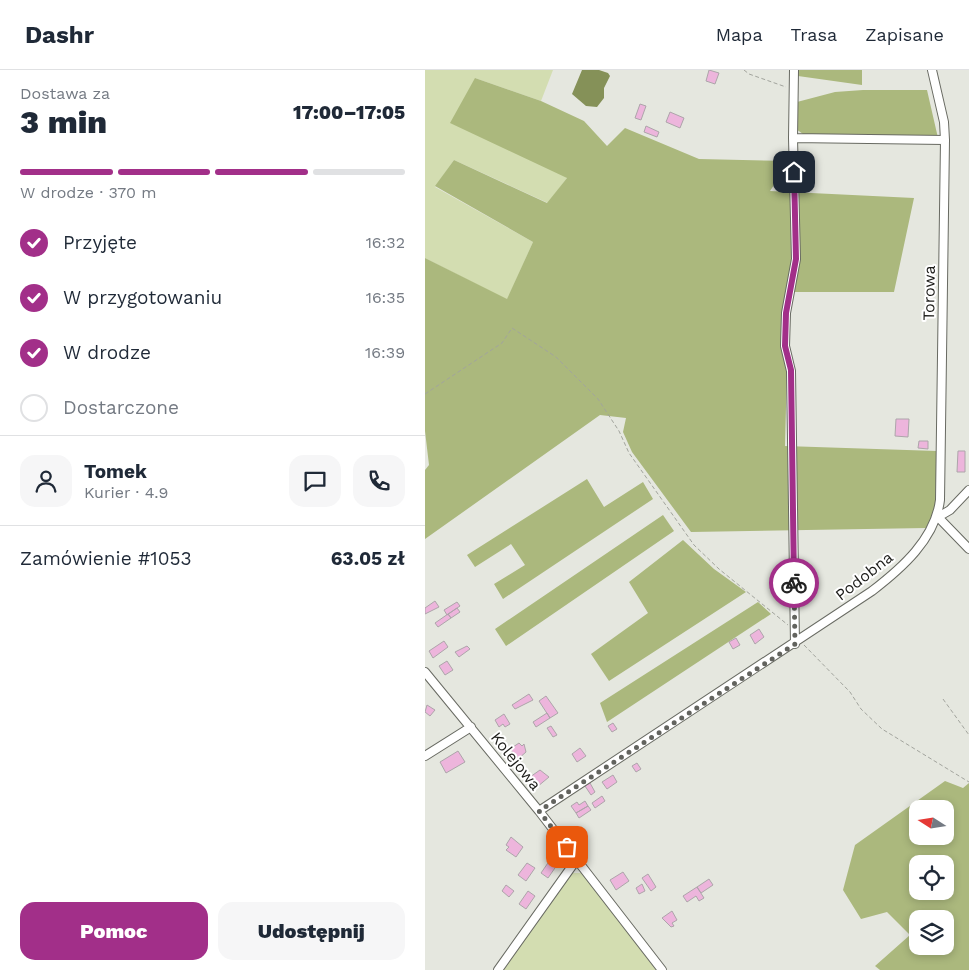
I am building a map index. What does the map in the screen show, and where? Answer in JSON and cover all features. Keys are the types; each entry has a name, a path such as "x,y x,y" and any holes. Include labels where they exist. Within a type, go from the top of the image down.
{"street":[{"path":"794,70 793,138 796,259 786,313 785,346 791,370 795,633 797,642"},
{"name":"Torowa","path":"932,70 944,122 945,140 940,500 938,517"},
{"path":"793,138 945,140"},
{"path":"969,490 950,510 938,517 969,549"},
{"name":"Podobna","path":"539,811 797,642 892,575 925,539 938,517"},
{"name":"Kolejowa","path":"425,672 539,811 662,970"},
{"name":"Kolejowa","path":"425,756 471,727"},
{"path":"498,970 577,859"}],"path":[{"path":"744,70 749,74 794,89"},
{"path":"425,394 502,343 512,328 556,357 598,399 619,431 629,452 694,545 719,569 780,616 795,633"},
{"path":"797,642 849,692 861,709 882,729 969,782"},
{"path":"943,699 969,735"}],"shaded area":[{"path":"425,70 553,70 541,101 475,78 567,178 548,203 454,160 435,187 533,242 507,300 425,258"},
{"path":"582,70 599,70 608,73 610,76 604,88 604,98 597,107 586,106 572,94"},
{"path":"798,70 862,70 862,85 798,76"},
{"path":"475,78 541,101 584,121 607,146 625,128 699,159 790,161 770,191 914,198 894,292 789,292 785,446 937,451 935,510 926,528 691,532 632,452 623,432 626,418 600,415 425,539 425,470 429,465 425,431 425,258 507,299 533,242 435,186 454,160 547,203 567,178 450,123"},
{"path":"927,90 938,138 803,134 796,129 797,102 835,92"},
{"path":"587,479 604,507 643,482 653,499 503,599 494,584 525,565 511,544 475,567 467,555"},
{"path":"663,515 674,531 506,646 495,629"},
{"path":"683,540 714,569 746,592 609,681 591,654 648,613 629,582"},
{"path":"758,602 771,614 607,722 600,703"},
{"path":"945,781 963,788 969,783 969,970 880,970 875,966 909,936 909,955 954,955 954,910 909,910 909,934 887,912 861,919 843,890 855,845 909,807 909,845 954,845 954,800 918,800"},
{"path":"571,873 583,873 656,970 501,970"}],"building":[{"path":"709,70 719,73 715,84 706,81"},
{"path":"640,104 646,106 641,120 635,118"},
{"path":"670,112 684,118 680,128 666,122"},
{"path":"646,126 659,132 657,137 644,132"},
{"path":"896,419 909,419 908,437 895,436"},
{"path":"919,441 928,441 928,449 918,448"},
{"path":"958,451 965,451 965,472 957,472"},
{"path":"435,601 439,607 425,614 425,608"},
{"path":"457,602 460,606 447,615 444,610"},
{"path":"457,608 460,612 451,618 448,614"},
{"path":"448,614 451,618 438,627 435,623"},
{"path":"759,629 764,637 755,644 750,635"},
{"path":"736,638 740,645 733,649 729,642"},
{"path":"444,641 448,647 433,658 429,651"},
{"path":"467,646 470,649 459,657 455,652"},
{"path":"447,661 453,670 445,675 439,666"},
{"path":"529,694 533,700 515,709 512,705"},
{"path":"546,696 558,713 550,718 539,701"},
{"path":"427,705 435,710 430,716 425,712"},
{"path":"547,713 550,718 536,727 533,722"},
{"path":"504,714 510,724 505,727 503,724 499,727 495,720"},
{"path":"613,723 617,729 612,732 608,726"},
{"path":"551,726 557,735 553,737 547,728"},
{"path":"519,743 522,746 524,744 526,752 518,759 510,749"},
{"path":"580,748 586,756 577,762 572,754"},
{"path":"458,751 465,762 446,773 440,762"},
{"path":"637,763 641,769 636,772 632,766"},
{"path":"540,770 549,777 537,787 530,777"},
{"path":"613,775 617,782 607,789 602,782"},
{"path":"590,783 595,792 591,795 585,786"},
{"path":"602,796 605,801 595,808 592,803"},
{"path":"585,801 588,806 576,813 571,806 577,802 579,805"},
{"path":"588,806 591,810 579,818 576,813"},
{"path":"511,837 523,847 516,857 506,850 509,847 506,845"},
{"path":"550,860 557,865 548,878 541,873"},
{"path":"527,863 535,868 526,881 518,875"},
{"path":"623,872 629,881 616,890 610,880"},
{"path":"648,874 656,887 651,891 642,878"},
{"path":"709,879 713,885 701,893 697,887"},
{"path":"642,884 645,891 639,894 636,888"},
{"path":"506,885 514,891 509,897 502,891"},
{"path":"697,887 704,898 699,901 696,896 687,902 683,896"},
{"path":"528,891 535,896 526,909 519,904"},
{"path":"672,911 677,920 672,923 674,926 671,927 662,918"}],"way so far":[{"path":"567,847 539,811 795,644 794,583"}],"route":[{"path":"794,172 796,259 786,313 785,346 791,370 794,583"}]}
